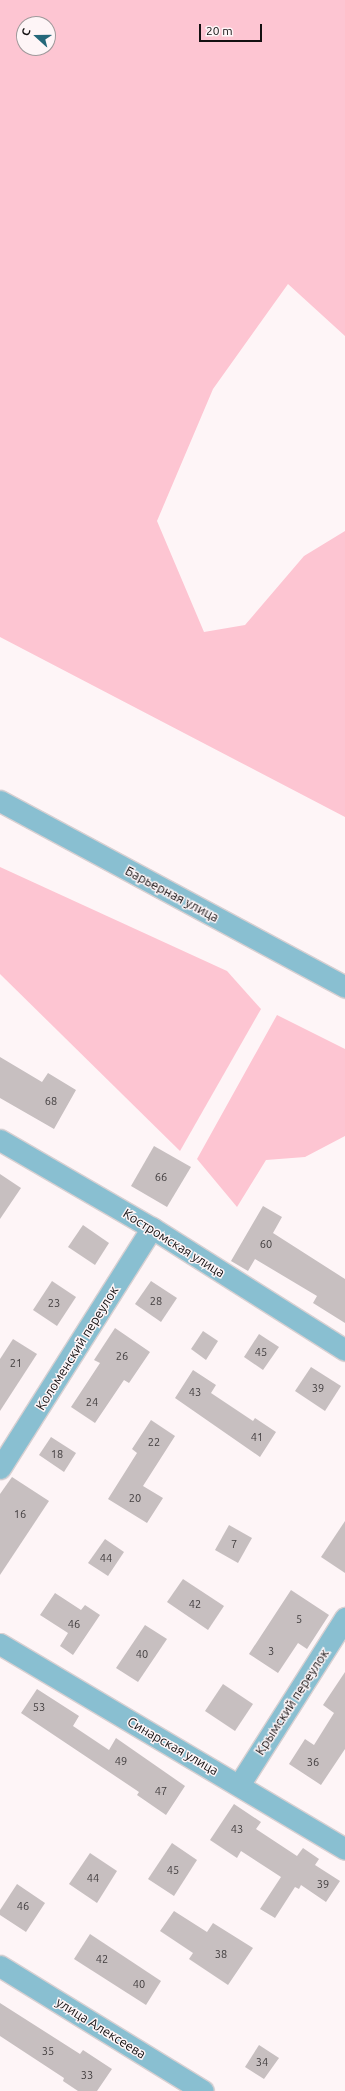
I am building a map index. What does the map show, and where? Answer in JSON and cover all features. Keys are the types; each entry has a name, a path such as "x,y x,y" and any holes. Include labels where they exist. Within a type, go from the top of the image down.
{"street":[{"name":"Барьерная улица","path":"0,802 345,987"},
{"name":"Костромская улица","path":"0,1140 152,1228 345,1350"},
{"name":"Коломенский переулок","path":"0,1468 152,1228"},
{"name":"Крымский переулок","path":"239,1784 345,1618"},
{"name":"Синарская улица","path":"0,1644 239,1784 345,1849"},
{"name":"улица Алексеева","path":"0,1966 203,2091"}],"shaded area":[{"path":"0,0 345,0 345,336 288,284 213,389 157,521 204,632 245,625 304,556 345,531 345,817 0,637"},
{"path":"0,867 227,971 261,1009 180,1151 0,974"},
{"path":"277,1015 345,1049 345,1136 305,1157 266,1160 237,1207 197,1159"}],"building":[{"path":"0,1057 42,1082 48,1073 76,1090 54,1129 0,1098"},
{"path":"154,1146 191,1167 167,1207 131,1186"},
{"path":"0,1174 21,1188 0,1219"},
{"path":"263,1206 282,1217 273,1233 345,1279 345,1323 313,1303 317,1296 255,1259 248,1271 231,1261"},
{"path":"83,1225 109,1243 95,1265 68,1247"},
{"path":"52,1281 76,1297 57,1326 33,1310"},
{"path":"151,1281 177,1298 161,1322 135,1304"},
{"path":"115,1328 150,1352 129,1383 124,1380 95,1423 71,1407 100,1363 94,1360"},
{"path":"203,1331 218,1341 206,1360 191,1349"},
{"path":"259,1334 279,1347 263,1370 244,1357"},
{"path":"13,1339 37,1354 0,1411 0,1359"},
{"path":"311,1367 341,1386 325,1411 295,1391"},
{"path":"193,1370 216,1385 211,1393 253,1421 255,1418 276,1432 260,1457 175,1398"},
{"path":"151,1420 175,1436 143,1486 163,1498 147,1523 108,1499 137,1453 132,1449"},
{"path":"51,1437 76,1453 64,1472 39,1455"},
{"path":"12,1477 49,1501 0,1575 0,1494"},
{"path":"345,1521 345,1573 321,1557"},
{"path":"229,1525 252,1538 238,1563 215,1550"},
{"path":"105,1539 124,1552 108,1576 88,1563"},
{"path":"183,1579 224,1606 208,1630 167,1602"},
{"path":"291,1590 329,1615 307,1649 298,1643 278,1673 249,1654"},
{"path":"55,1593 81,1610 85,1605 100,1615 73,1655 60,1646 68,1633 40,1615"},
{"path":"145,1625 167,1639 138,1682 116,1668"},
{"path":"345,1672 345,1749 321,1785 289,1764 305,1739 314,1745 334,1713 323,1705"},
{"path":"223,1684 253,1704 235,1731 205,1711"},
{"path":"37,1689 79,1716 73,1726 109,1750 116,1738 185,1786 166,1815 137,1795 139,1792 21,1713"},
{"path":"234,1804 261,1822 256,1829 297,1856 303,1848 319,1859 315,1865 340,1881 326,1902 301,1885 299,1889 295,1887 275,1918 260,1909 281,1877 241,1851 237,1858 210,1840"},
{"path":"172,1843 197,1860 174,1896 148,1879"},
{"path":"90,1853 117,1871 97,1903 69,1884"},
{"path":"17,1884 45,1903 26,1932 0,1915 0,1910"},
{"path":"174,1911 207,1932 213,1923 253,1948 228,1985 189,1959 193,1953 160,1931"},
{"path":"90,1934 161,1981 146,2005 74,1959"},
{"path":"0,2003 80,2054 83,2050 112,2069 97,2091 78,2091 63,2081 64,2078 0,2036"},
{"path":"259,2045 279,2058 264,2079 245,2067"}]}
